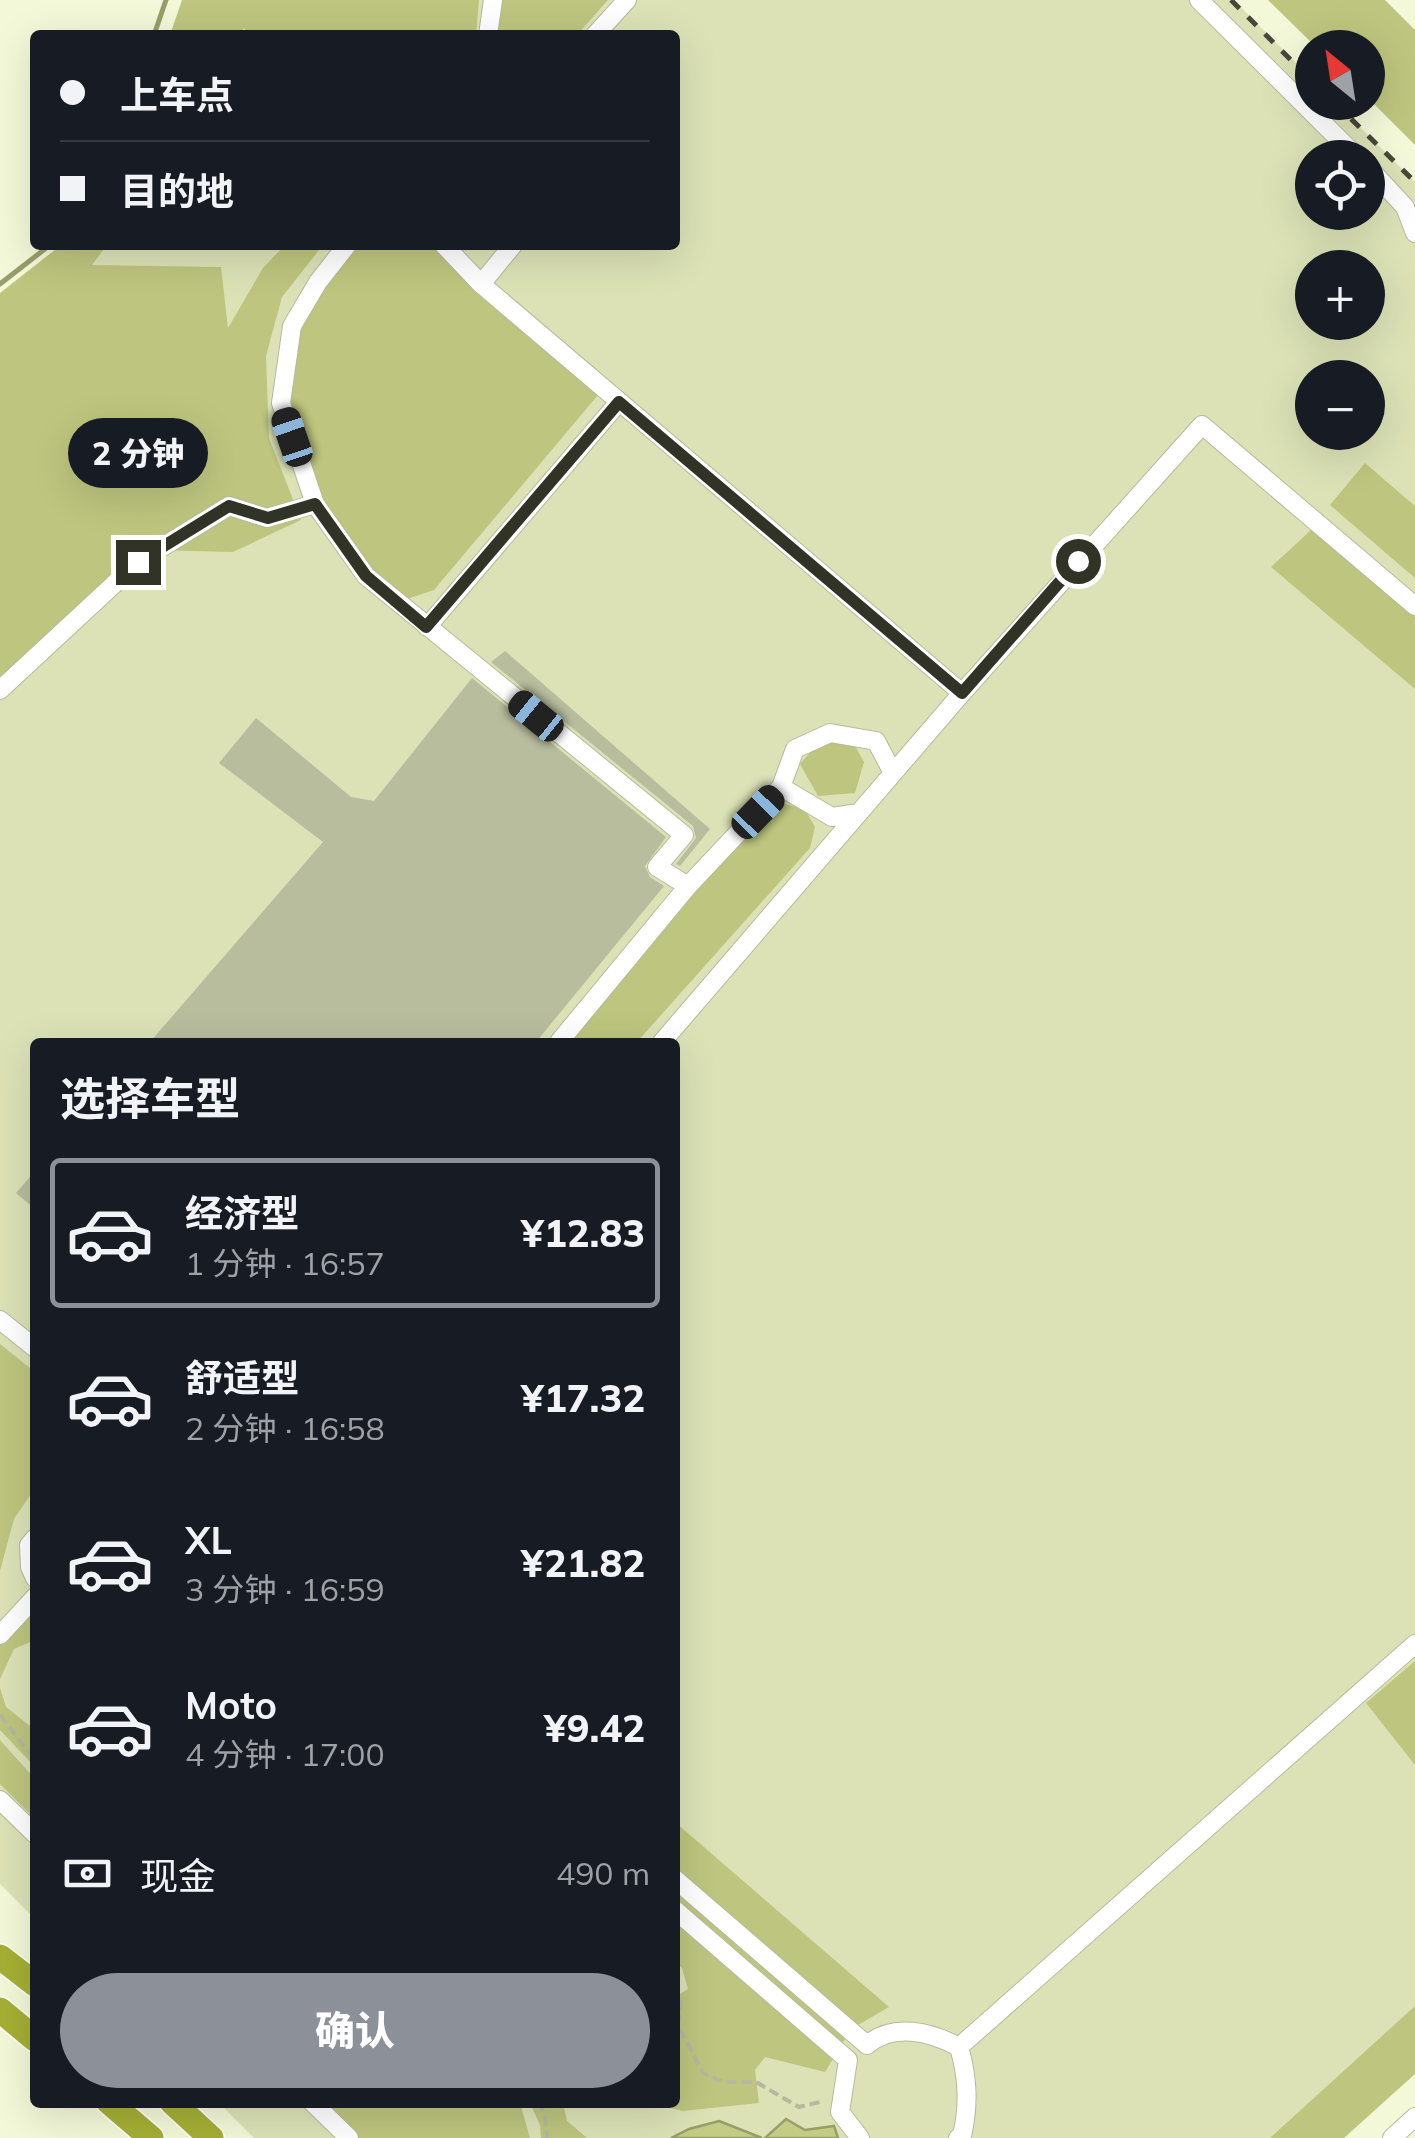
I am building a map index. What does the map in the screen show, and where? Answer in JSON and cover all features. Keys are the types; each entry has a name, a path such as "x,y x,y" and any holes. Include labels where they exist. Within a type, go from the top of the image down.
{"highway":[{"path":"0,1957 30,1980"},
{"path":"0,2010 30,2034"},
{"path":"116,2108 150,2138"},
{"path":"178,2108 211,2138"}],"street":[{"path":"489,30 492,0"},
{"path":"600,30 627,0"},
{"path":"1200,0 1340,140"},
{"path":"1385,186 1405,207 1415,232"},
{"path":"343,250 292,326 281,403 315,504 366,576 684,835 657,866 688,886"},
{"path":"449,250 481,284 962,693"},
{"path":"481,284 509,250"},
{"path":"426,627 619,402"},
{"path":"665,1038 962,693 1202,425 1415,606"},
{"path":"0,690 138,562 229,506 268,518 315,504"},
{"path":"562,1038 688,886 781,788 795,749 830,733 876,742 893,773"},
{"path":"781,788 832,817 859,813"},
{"path":"0,1320 30,1344"},
{"path":"0,1635 30,1603"},
{"path":"960,2047 1415,1644"},
{"path":"0,1800 30,1829"},
{"path":"680,1883 867,2045 880,2034 920,2032 960,2047"},
{"path":"680,1914 848,2060 840,2112 860,2138"},
{"path":"960,2047 968,2075 967,2113 961,2137"},
{"path":"318,2108 349,2138"},
{"path":"1392,2138 1415,2118"}],"path":[{"path":"0,1715 30,1754"},
{"path":"680,2029 703,2073 723,2082 756,2082 799,2106 843,2098"},
{"path":"542,2108 547,2138"}],"shaded area":[{"path":"182,0 479,0 476,30 172,30"},
{"path":"227,0 1234,0 1295,62 1295,120 1353,120 1373,140 1295,140 1295,230 1385,230 1385,152 1415,182 1415,2071 1342,2138 254,2138 224,2108 680,2108 680,1038 30,1038 30,1914 0,1884 0,338 98,250 680,250 680,30 216,30"},
{"path":"495,0 608,0 581,30 492,30"},
{"path":"1268,0 1385,0 1415,30 1415,145 1385,115 1385,30 1299,30"},
{"path":"55,250 103,250 92,265 221,267 228,328 263,268 280,250 319,250 282,297 266,356 269,438 301,520 233,552 149,550 0,678 0,293"},
{"path":"341,250 437,250 598,395 434,590 404,600 349,557 292,467 282,419 298,298"},
{"path":"1365,463 1415,506 1415,578 1330,505"},
{"path":"1311,530 1415,617 1415,689 1271,567"},
{"path":"827,734 854,744 864,762 855,793 818,796 800,764"},
{"path":"769,801 804,808 815,827 810,848 641,1038 565,1038"},
{"path":"0,1344 30,1368 30,1495 14,1519 0,1571"},
{"path":"29,1612 30,1642 14,1649 0,1679 0,1644"},
{"path":"1415,1661 1415,1765 1366,1703"},
{"path":"0,1688 6,1707 30,1726 30,1762 0,1730"},
{"path":"0,1740 30,1773 30,1814 0,1784"},
{"path":"680,1826 889,2007 851,2029 825,2072 765,2057 755,2070 759,2103 683,2111 671,2108 680,2108 680,1994 688,1989 682,1968"},
{"path":"1415,2006 1415,2074 1344,2138 1270,2138"},
{"path":"322,2108 521,2108 530,2138 353,2138"},
{"path":"532,2108 564,2108 567,2121 587,2138 541,2138"},
{"path":"786,2119 805,2130 834,2126 838,2138 765,2138"},
{"path":"719,2121 762,2138 671,2138 689,2129"}],"building":[{"path":"505,651 710,829 680,866 676,864 696,838 693,826 491,662"},
{"path":"472,678 666,837 645,866 650,877 664,886 539,1038 153,1038 323,842 219,763 256,718 351,797 374,801"},
{"path":"30,1177 30,1205 16,1193"}],"waterway":[{"path":"156,30 166,0"},
{"path":"0,284 44,250"}],"railway":[{"path":"1231,0 1295,64"},
{"path":"1352,120 1415,182"}],"route":[{"path":"138,562 229,506 268,518 315,504 366,576 426,627 619,402 962,693 1078,561"}]}
